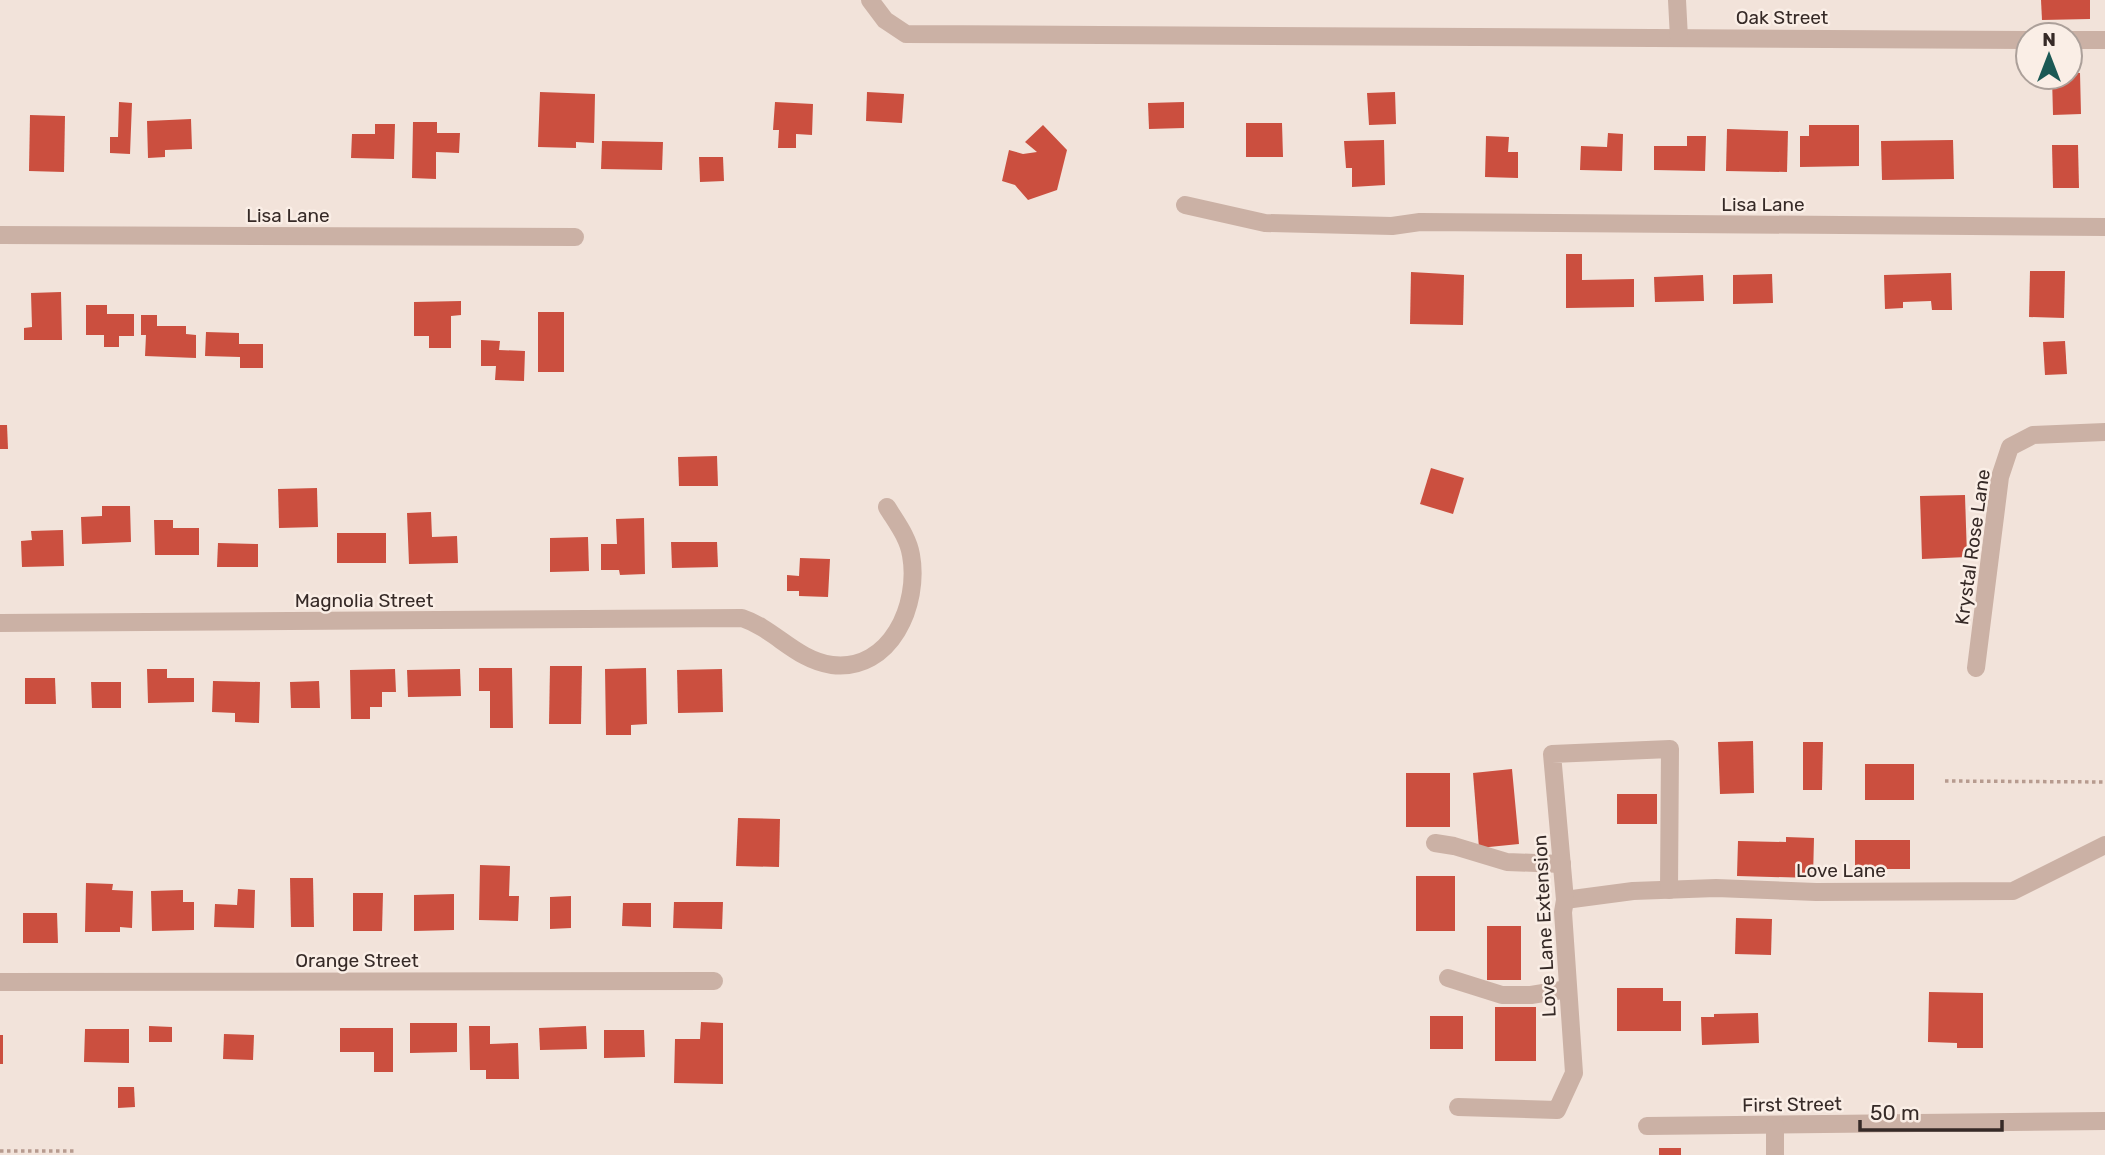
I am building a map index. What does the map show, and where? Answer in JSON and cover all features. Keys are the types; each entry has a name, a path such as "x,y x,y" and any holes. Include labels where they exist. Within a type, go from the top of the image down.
{"street":[{"name":"Oak Street","path":"870,0 886,20 906,34 2014,40"},
{"path":"1677,0 1679,38"},
{"path":"2084,40 2105,40"},
{"name":"Lisa Lane","path":"1185,205 1265,223 1392,226 1420,222 2105,227"},
{"name":"Lisa Lane","path":"0,235 575,237"},
{"name":"Krystal Rose Lane","path":"1976,668 2000,477 2010,447 2034,435 2105,432"},
{"name":"Magnolia Street","path":"0,623 742,618 754,622 800,654 819,662 835,665 855,663 884,649 894,637 903,621 913,584 912,557 908,542 887,507"},
{"name":"Love Lane Extension","path":"1458,1107 1557,1110 1574,1073 1563,912 1565,900 1552,754 1670,749 1668,890"},
{"path":"1435,843 1507,862 1562,864"},
{"name":"Love Lane","path":"1565,900 1633,891 1716,888 2013,891 2105,845"},
{"path":"1448,978 1502,995 1531,995 1568,989"},
{"name":"Orange Street","path":"0,982 714,981"},
{"name":"First Street","path":"1647,1126 2105,1121"},
{"path":"1775,1126 1775,1155"}],"path":[{"path":"1945,781 2105,782"},
{"path":"0,1151 75,1150"}],"building":[{"path":"2041,0 2090,0 2090,19 2042,20"},
{"path":"2052,91 2080,91 2081,114 2053,115"},
{"path":"540,92 595,94 594,143 576,142 576,148 538,147"},
{"path":"867,92 904,94 902,123 866,121"},
{"path":"1395,92 1396,124 1369,125 1367,93"},
{"path":"119,102 132,103 130,154 110,153 110,137 118,137"},
{"path":"775,102 813,104 812,135 796,134 796,148 778,148 779,130 773,130"},
{"path":"1184,102 1184,128 1149,129 1148,103"},
{"path":"30,115 65,116 64,172 29,171"},
{"path":"191,119 192,149 165,150 165,157 148,158 147,121"},
{"path":"413,122 437,122 437,133 460,133 459,153 436,152 436,179 412,178"},
{"path":"1246,123 1282,123 1283,157 1246,157"},
{"path":"375,124 395,124 394,159 351,158 352,134 375,134"},
{"path":"1043,125 1067,150 1057,190 1028,200 1015,185 1002,181 1009,150 1023,154 1037,152 1025,142"},
{"path":"1809,125 1859,125 1859,166 1800,167 1800,136 1809,136"},
{"path":"1727,129 1788,131 1787,172 1726,171"},
{"path":"1608,133 1623,134 1622,171 1580,170 1581,146 1607,147"},
{"path":"1486,136 1509,137 1508,152 1518,152 1518,178 1485,177"},
{"path":"1687,136 1706,136 1705,171 1654,170 1654,146 1687,146"},
{"path":"1384,140 1385,185 1352,187 1352,168 1346,168 1344,141"},
{"path":"1953,140 1954,179 1882,180 1881,141"},
{"path":"602,141 663,142 662,170 601,169"},
{"path":"2052,145 2078,145 2079,188 2053,188"},
{"path":"699,157 723,157 724,181 700,182"},
{"path":"1566,254 1582,254 1582,280 1634,279 1634,307 1566,308"},
{"path":"2030,271 2065,271 2064,318 2029,317"},
{"path":"1411,272 1464,275 1463,325 1410,324"},
{"path":"1951,273 1952,310 1932,310 1931,301 1903,302 1903,308 1885,309 1884,275"},
{"path":"1772,274 1773,303 1733,304 1733,275"},
{"path":"1703,275 1704,301 1655,302 1654,277"},
{"path":"61,292 62,340 24,340 24,328 32,327 31,293"},
{"path":"461,301 461,315 451,316 451,348 429,348 429,336 414,336 414,302"},
{"path":"86,305 107,305 107,314 134,314 134,336 119,336 119,347 104,347 104,335 86,335"},
{"path":"538,312 564,312 564,372 538,372"},
{"path":"141,315 157,315 157,326 186,326 186,334 196,335 196,358 145,356 146,335 141,335"},
{"path":"206,332 239,333 239,344 263,344 263,368 240,368 240,357 205,356"},
{"path":"481,340 500,341 499,350 525,351 524,381 495,380 496,366 481,366"},
{"path":"2065,341 2067,374 2045,375 2043,342"},
{"path":"0,425 7,425 8,449 0,449"},
{"path":"717,456 718,486 679,486 678,457"},
{"path":"1431,468 1464,478 1453,514 1420,504"},
{"path":"317,488 318,527 279,528 278,489"},
{"path":"1965,495 1967,557 1922,559 1920,496"},
{"path":"102,506 130,506 131,542 82,544 81,517 102,516"},
{"path":"431,512 432,537 457,536 458,563 409,564 407,513"},
{"path":"644,518 645,574 620,575 619,570 601,570 601,544 617,544 616,519"},
{"path":"154,520 173,520 173,528 199,528 199,555 155,555"},
{"path":"63,530 64,566 22,567 21,541 32,540 31,531"},
{"path":"337,533 386,533 386,563 337,563"},
{"path":"588,537 589,571 550,572 550,538"},
{"path":"671,542 717,542 718,567 672,568"},
{"path":"218,543 258,544 258,567 217,567"},
{"path":"800,558 830,559 828,597 799,596 799,591 787,591 787,575 799,576"},
{"path":"550,666 582,666 581,724 549,724"},
{"path":"479,668 512,668 513,728 490,728 490,691 479,691"},
{"path":"646,668 647,724 631,725 631,735 606,735 605,669"},
{"path":"147,669 167,669 167,678 194,678 194,702 148,703"},
{"path":"395,669 396,692 382,692 382,707 370,707 370,719 351,719 350,670"},
{"path":"460,669 461,696 408,697 407,670"},
{"path":"722,669 723,712 678,713 677,670"},
{"path":"25,678 55,678 56,704 25,704"},
{"path":"213,681 260,682 259,723 235,722 235,713 212,712"},
{"path":"319,681 320,708 291,708 290,682"},
{"path":"91,682 121,682 121,708 92,708"},
{"path":"1753,741 1754,793 1720,794 1718,742"},
{"path":"1803,742 1823,742 1822,790 1803,790"},
{"path":"1865,764 1914,764 1914,800 1865,800"},
{"path":"1512,769 1519,844 1479,848 1473,773"},
{"path":"1406,773 1450,773 1450,827 1406,827"},
{"path":"1617,794 1657,794 1657,824 1617,824"},
{"path":"738,818 780,819 779,867 736,866"},
{"path":"1786,837 1814,838 1813,878 1737,876 1738,841 1786,842"},
{"path":"1855,840 1910,840 1910,869 1855,869"},
{"path":"480,865 510,866 509,896 519,896 518,921 479,920"},
{"path":"1416,876 1455,876 1455,931 1416,931"},
{"path":"290,878 313,878 314,927 291,927"},
{"path":"86,883 113,884 112,890 133,891 132,928 120,927 120,932 85,932"},
{"path":"238,889 255,890 254,928 214,927 215,904 237,905"},
{"path":"183,890 183,902 194,902 194,930 152,931 151,891"},
{"path":"353,893 383,893 382,931 353,931"},
{"path":"454,894 454,930 414,931 414,895"},
{"path":"571,896 571,928 550,929 550,897"},
{"path":"674,902 723,902 722,929 673,928"},
{"path":"623,903 651,903 651,927 622,926"},
{"path":"23,913 57,913 58,943 23,943"},
{"path":"1736,918 1772,919 1771,955 1735,954"},
{"path":"1487,926 1521,926 1521,980 1487,980"},
{"path":"1617,988 1663,988 1663,1001 1681,1001 1681,1031 1617,1031"},
{"path":"1929,992 1983,993 1983,1048 1957,1048 1957,1043 1928,1042"},
{"path":"1495,1007 1536,1007 1536,1061 1495,1061"},
{"path":"1758,1013 1759,1043 1702,1045 1701,1017"},
{"path":"1430,1016 1463,1016 1463,1049 1430,1049"},
{"path":"701,1022 723,1023 723,1084 674,1083 675,1039 700,1039"},
{"path":"410,1023 457,1023 457,1052 410,1053"},
{"path":"149,1026 172,1027 172,1042 149,1042"},
{"path":"469,1026 490,1026 490,1044 518,1043 519,1079 486,1079 486,1070 470,1070"},
{"path":"586,1026 587,1049 540,1050 539,1028"},
{"path":"340,1028 393,1028 393,1072 374,1072 374,1052 340,1052"},
{"path":"85,1029 129,1029 129,1063 84,1062"},
{"path":"604,1030 644,1030 645,1057 604,1058"},
{"path":"224,1034 254,1035 253,1060 223,1059"},
{"path":"0,1035 3,1035 3,1064 0,1064"},
{"path":"118,1087 134,1087 135,1107 118,1108"},
{"path":"1659,1148 1681,1148 1681,1155 1659,1155"}]}
